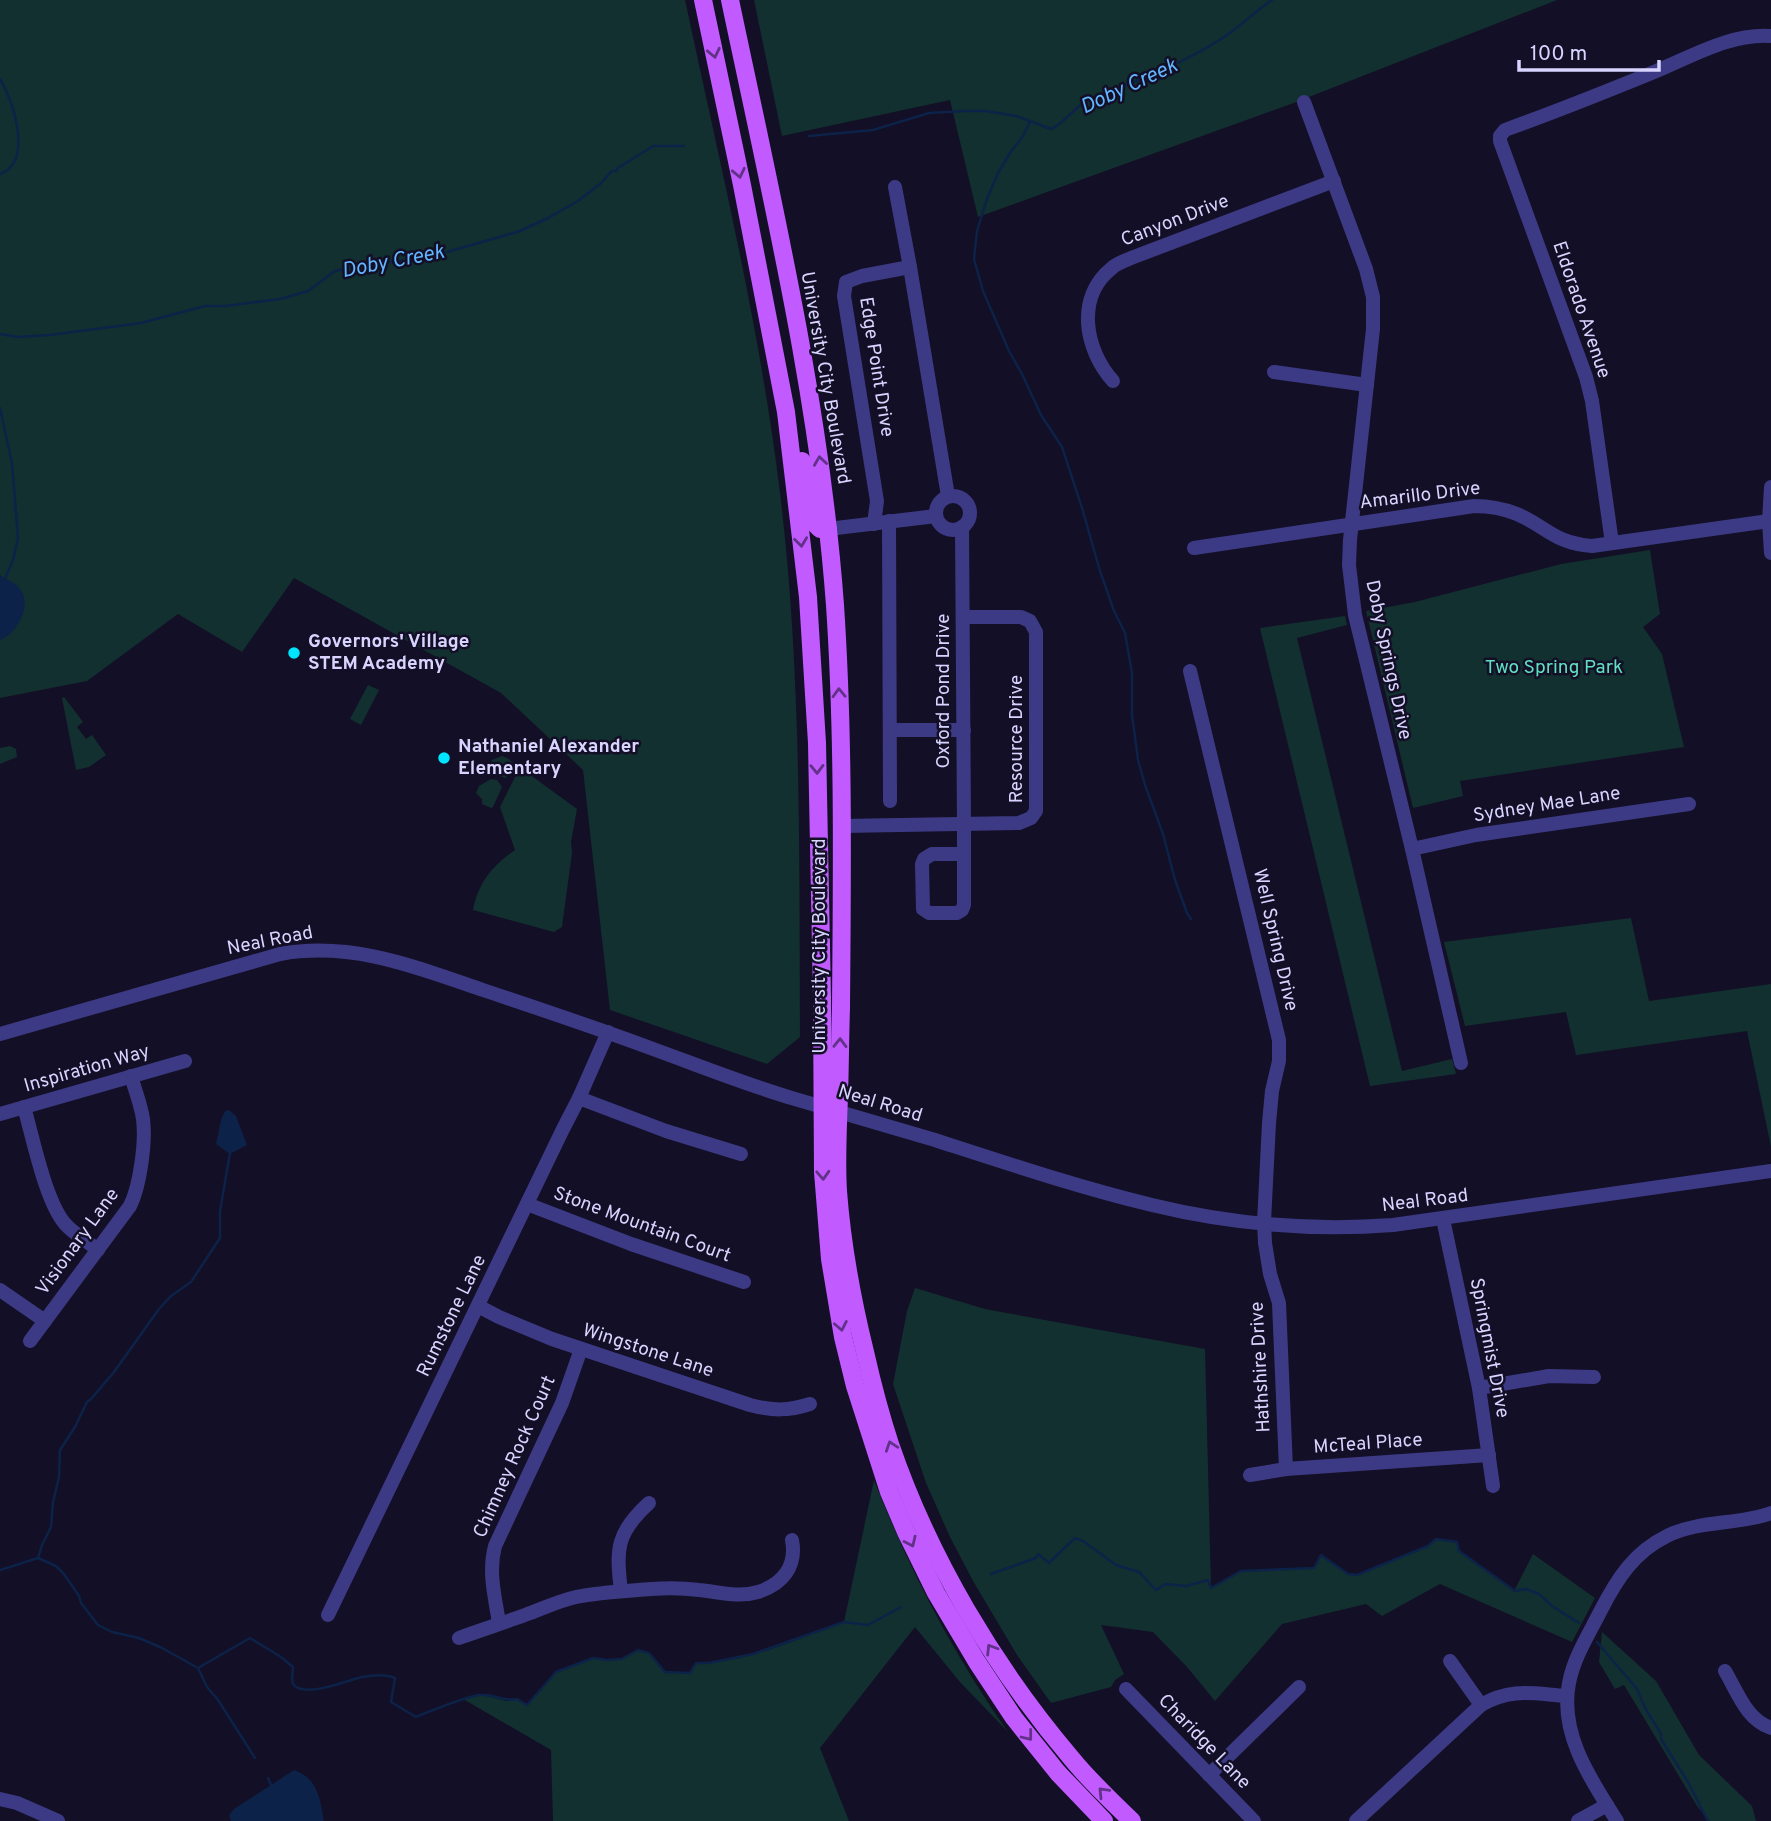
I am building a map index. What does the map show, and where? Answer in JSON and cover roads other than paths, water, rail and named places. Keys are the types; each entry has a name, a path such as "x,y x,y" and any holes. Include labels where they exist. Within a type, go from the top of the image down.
{"main road":[{"name":"University City Boulevard","path":"703,0 786,412 808,597 814,678 822,997 830,1109 848,1276 874,1391 906,1486 964,1605 1022,1695 1075,1762 1132,1821"},
{"name":"University City Boulevard","path":"730,0 803,356 817,442 834,598 842,826 824,1203 835,1294 855,1386 889,1492 936,1593 1020,1727 1058,1773 1104,1821"},
{"path":"786,412 795,425 813,521 820,529 828,529"}],"street":[{"name":"Eldorado Avenue","path":"1612,544 1592,401 1586,377 1500,136 1505,130 1704,51 1745,37 1771,36"},
{"name":"Doby Springs Drive","path":"1304,102 1366,269 1373,297 1373,330 1349,565 1355,615 1461,1063"},
{"name":"Canyon Drive","path":"1113,381 1098,360 1087,316 1091,296 1110,270 1131,258 1334,181"},
{"path":"895,187 948,496 939,503 936,516 943,527 951,530 962,527"},
{"name":"Edge Point Drive","path":"890,801 882,522 844,296 846,282 862,276 910,267"},
{"path":"1274,372 1367,385"},
{"path":"1771,486 1771,553"},
{"name":"Oxford Pond Drive","path":"948,496 959,497 968,504 970,515 962,527 964,730 964,824 964,854 964,905 957,913 929,913 923,909 924,859 932,854 964,854"},
{"name":"Amarillo Drive","path":"1194,548 1474,506 1490,506 1521,516 1564,541 1592,546 1769,521"},
{"path":"828,529 936,516"},
{"name":"Resource Drive","path":"842,826 1019,823 1031,818 1036,811 1036,632 1030,621 1021,617 963,617"},
{"name":"Well Spring Drive","path":"1190,670 1279,1040 1279,1061 1272,1091 1269,1123 1264,1223"},
{"path":"890,730 964,730"},
{"name":"Sydney Mae Lane","path":"1412,849 1476,835 1689,804"},
{"name":"Neal Road","path":"0,1034 257,960 293,952 323,950 358,953 392,961 540,1008 735,1079 830,1109 1080,1185 1152,1205 1208,1216 1307,1227 1393,1225 1771,1171"},
{"name":"Rumstone Lane","path":"328,1615 579,1098 608,1032"},
{"name":"Inspiration Way","path":"0,1114 185,1061"},
{"name":"Visionary Lane","path":"30,1341 137,1193 144,1134 143,1117 131,1076"},
{"path":"579,1098 666,1131 741,1154"},
{"path":"24,1107 51,1199 58,1214 68,1227 98,1250"},
{"name":"Stone Mountain Court","path":"527,1205 744,1282"},
{"name":"Springmist Drive","path":"1443,1219 1479,1388 1493,1486"},
{"name":"Hathshire Drive","path":"1264,1223 1270,1274 1279,1303 1286,1469"},
{"path":"0,1290 45,1321"},
{"name":"Wingstone Lane","path":"478,1306 529,1331 766,1409 786,1410 810,1404"},
{"name":"Chimney Rock Court","path":"499,1623 491,1580 491,1560 495,1546 562,1403 581,1349"},
{"path":"1479,1388 1549,1376 1594,1377"},
{"name":"McTeal Place","path":"1250,1475 1286,1469 1489,1455"},
{"path":"621,1591 618,1560 623,1535 627,1526 649,1503"},
{"path":"1617,1821 1576,1749 1569,1720 1569,1681 1581,1649 1620,1576 1653,1544 1679,1531 1771,1513"},
{"path":"459,1639 574,1598 621,1591 683,1589 737,1595 760,1591 774,1584 788,1571 793,1563 792,1540"},
{"path":"1450,1661 1481,1705"},
{"path":"1725,1671 1753,1718 1771,1728"},
{"path":"1209,1775 1299,1687"},
{"name":"Charidge Lane","path":"1126,1689 1254,1821"},
{"path":"1356,1821 1481,1705 1494,1697 1510,1693 1567,1696"},
{"path":"0,1799 17,1803 58,1821"},
{"path":"1578,1821 1606,1805"}],"water":[{"path":"0,575 20,589 25,606 16,627 0,640"},
{"path":"229,1110 236,1116 247,1145 230,1154 216,1144 221,1120 225,1111"},
{"path":"294,1770 313,1784 324,1821 231,1821 229,1815 234,1809"}],"waterway":[{"name":"Doby Creek","path":"809,136 873,130 929,113 965,111 1016,116 1051,129 1084,103 1205,49 1228,35 1272,0"},
{"path":"0,79 15,115 18,130 16,157 10,167 0,174"},
{"path":"1030,122 998,173 987,199 977,231 974,259 983,291 1009,351 1041,415 1062,447 1100,571 1125,633 1132,673 1132,715 1138,760 1175,880 1191,919"},
{"name":"Doby Creek","path":"0,334 18,337 50,335 141,323 205,306 280,299 308,291 335,271 361,265 426,258 520,231 578,201 612,171 653,146 684,146"},
{"path":"0,408 12,463 18,538 5,579"},
{"path":"38,1558 51,1527 59,1477 60,1450 87,1402 114,1372 159,1309 171,1296 191,1282 220,1238 220,1211 230,1153"},
{"path":"991,1574 1036,1558 1038,1554 1049,1563 1075,1538 1116,1565 1139,1572 1156,1590 1165,1584 1186,1586 1208,1580 1211,1588 1241,1571 1314,1568 1321,1555 1348,1574 1357,1575 1428,1546 1436,1539 1457,1542 1459,1551 1515,1591 1526,1589 1539,1594 1579,1623"},
{"path":"0,1570 38,1558 56,1566 98,1625 112,1632 139,1638 198,1668 207,1687 255,1758"},
{"path":"198,1668 250,1638 293,1667 292,1682 298,1688 316,1689 371,1676 395,1678 391,1702 416,1717 479,1695 517,1699 527,1705 556,1672 593,1658 622,1659 638,1650 649,1653 665,1672 690,1673 696,1663 753,1654 844,1622 868,1625 901,1607"},
{"path":"1597,1642 1637,1689 1661,1734 1661,1739 1708,1821"},
{"path":"268,1778 271,1785"}],"place":[{"name":"Governors' Village STEM Academy","path":"294,653"},
{"name":"Nathaniel Alexander Elementary","path":"444,758"}],"park label":[{"name":"Two Spring Park","path":"1554,668"}]}
